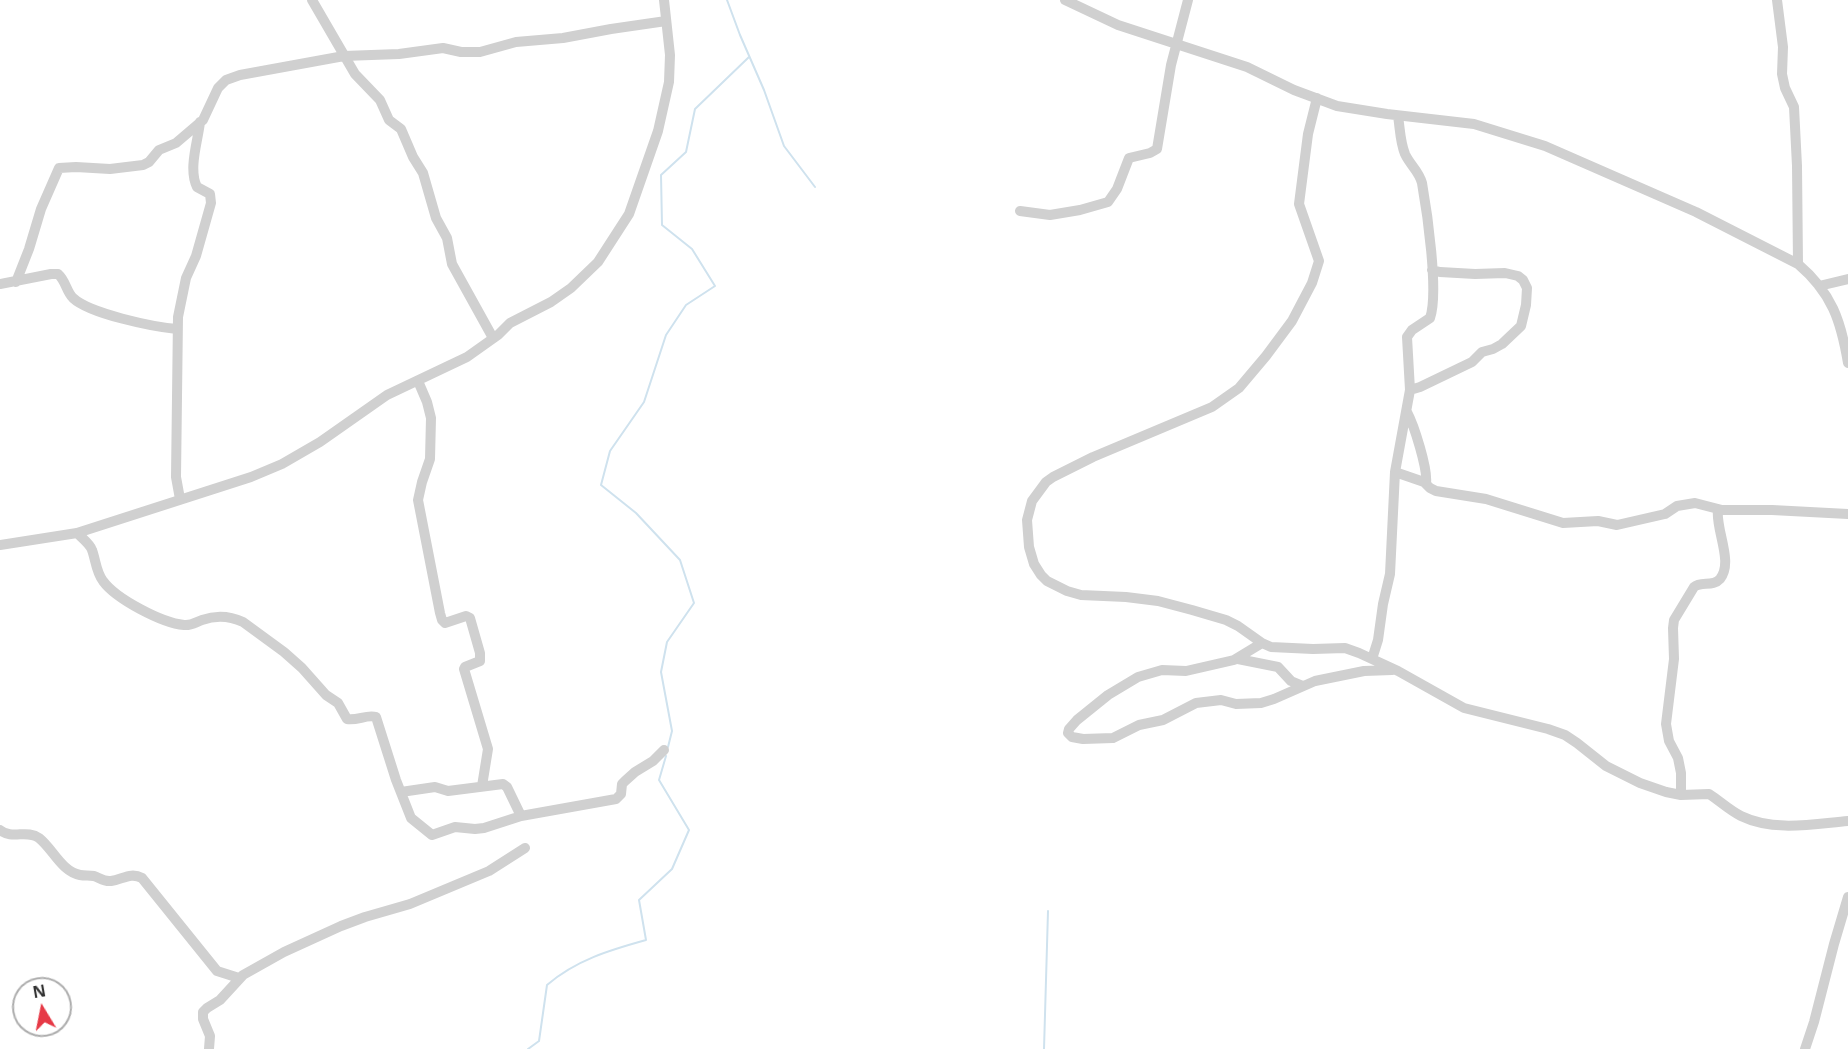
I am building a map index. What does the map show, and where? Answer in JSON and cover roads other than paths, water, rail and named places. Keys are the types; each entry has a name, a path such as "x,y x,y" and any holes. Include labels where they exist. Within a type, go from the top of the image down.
{"street":[{"path":"312,0 355,74 382,104 389,120 401,129 413,158 423,173 436,218 447,238 452,264 493,338"},
{"path":"321,0 322,17"},
{"path":"0,545 77,533 251,477 282,464 320,442 387,395 467,357 510,322 552,302 571,288 598,262 629,214 658,131 669,82 670,55 664,0"},
{"path":"1065,0 1118,25 1247,67 1294,90 1337,106 1398,116 1474,124 1545,146 1696,212 1798,264 1819,286 1836,313 1848,363"},
{"path":"1020,211 1050,215 1102,205 1109,201 1117,189 1129,158 1157,149 1171,65 1188,0"},
{"path":"1777,0 1783,47 1781,68 1785,88 1794,107 1798,264"},
{"path":"16,282 41,209 60,168 110,169 143,165 149,162 159,150 176,144 201,122 218,88 226,80 251,72 344,56 399,54 436,48 480,52 516,42 563,38 666,21"},
{"path":"1317,98 1308,134 1299,204 1319,261 1312,284 1292,321 1239,388 1212,407 1053,477 1038,491 1032,501 1027,520 1029,547 1034,564 1041,575 1047,581 1066,591 1081,595 1158,601 1226,620 1272,647 1345,648 1398,671 1464,708 1565,735 1606,766 1640,783 1681,795 1710,794 1725,807 1765,824 1796,826 1848,821"},
{"path":"1372,658 1378,640 1390,574 1395,472 1410,390 1407,336 1412,330 1426,322 1431,314 1432,270 1421,176 1410,164 1404,152 1398,116"},
{"path":"180,499 176,477 177,329 182,291 196,256 211,203 210,194 197,188 194,177 201,122"},
{"path":"1410,390 1472,362 1482,352 1502,344 1521,326 1526,305 1527,288 1518,276 1505,273 1475,274 1432,270"},
{"path":"0,284 58,274 73,298 79,302 120,318 177,329"},
{"path":"1819,286 1848,279"},
{"path":"418,381 431,418 430,459 418,493 418,500 440,613 442,620 446,623 466,616 470,618 480,653 480,661 464,669 488,749 482,786"},
{"path":"1407,412 1423,460 1426,483"},
{"path":"1395,472 1426,483 1436,491 1486,499 1563,523 1598,521 1617,525 1665,514 1677,506 1695,503 1718,509 1848,514"},
{"path":"1681,795 1682,773 1678,758 1669,741 1666,724 1674,659 1674,620 1696,584 1717,582 1723,573 1724,545 1717,517 1718,509"},
{"path":"77,533 92,548 103,581 129,603 154,616 183,625 219,617 236,619 247,624 312,678 326,695 338,703 347,719 376,717 411,818 432,836 457,826 475,829 494,826 521,816 616,799 621,794 622,784 664,750"},
{"path":"1263,643 1237,658 1186,671 1162,670 1138,677 1108,695 1077,720 1068,729 1068,733 1072,737 1083,739 1113,738 1139,724 1162,720 1196,703 1221,700 1242,704 1261,703 1315,681 1377,669 1398,671"},
{"path":"1237,658 1278,667 1292,681 1303,686"},
{"path":"401,792 435,787 448,790 506,785 521,816"},
{"path":"0,830 10,835 28,833 34,835 49,847 54,856 72,872 79,875 92,875 106,881 133,874 142,878 217,971 239,978"},
{"path":"209,1049 210,1036 203,1019 203,1012 220,1000 239,978 284,952 341,926 365,916 420,901 489,871 525,848"},
{"path":"1805,1049 1848,897"}],"waterway":[{"path":"727,0 784,146 815,187"},
{"path":"668,747 672,731 661,672 667,642 694,603 680,560 636,513 601,485 610,451 644,402 666,335 686,305 715,286 692,249 662,225 661,175 686,152 695,109 749,57"},
{"path":"528,1049 539,1041 547,985 582,962 646,940 639,900 672,869 689,830 659,780 666,756"},
{"path":"1044,1049 1048,911"}]}
